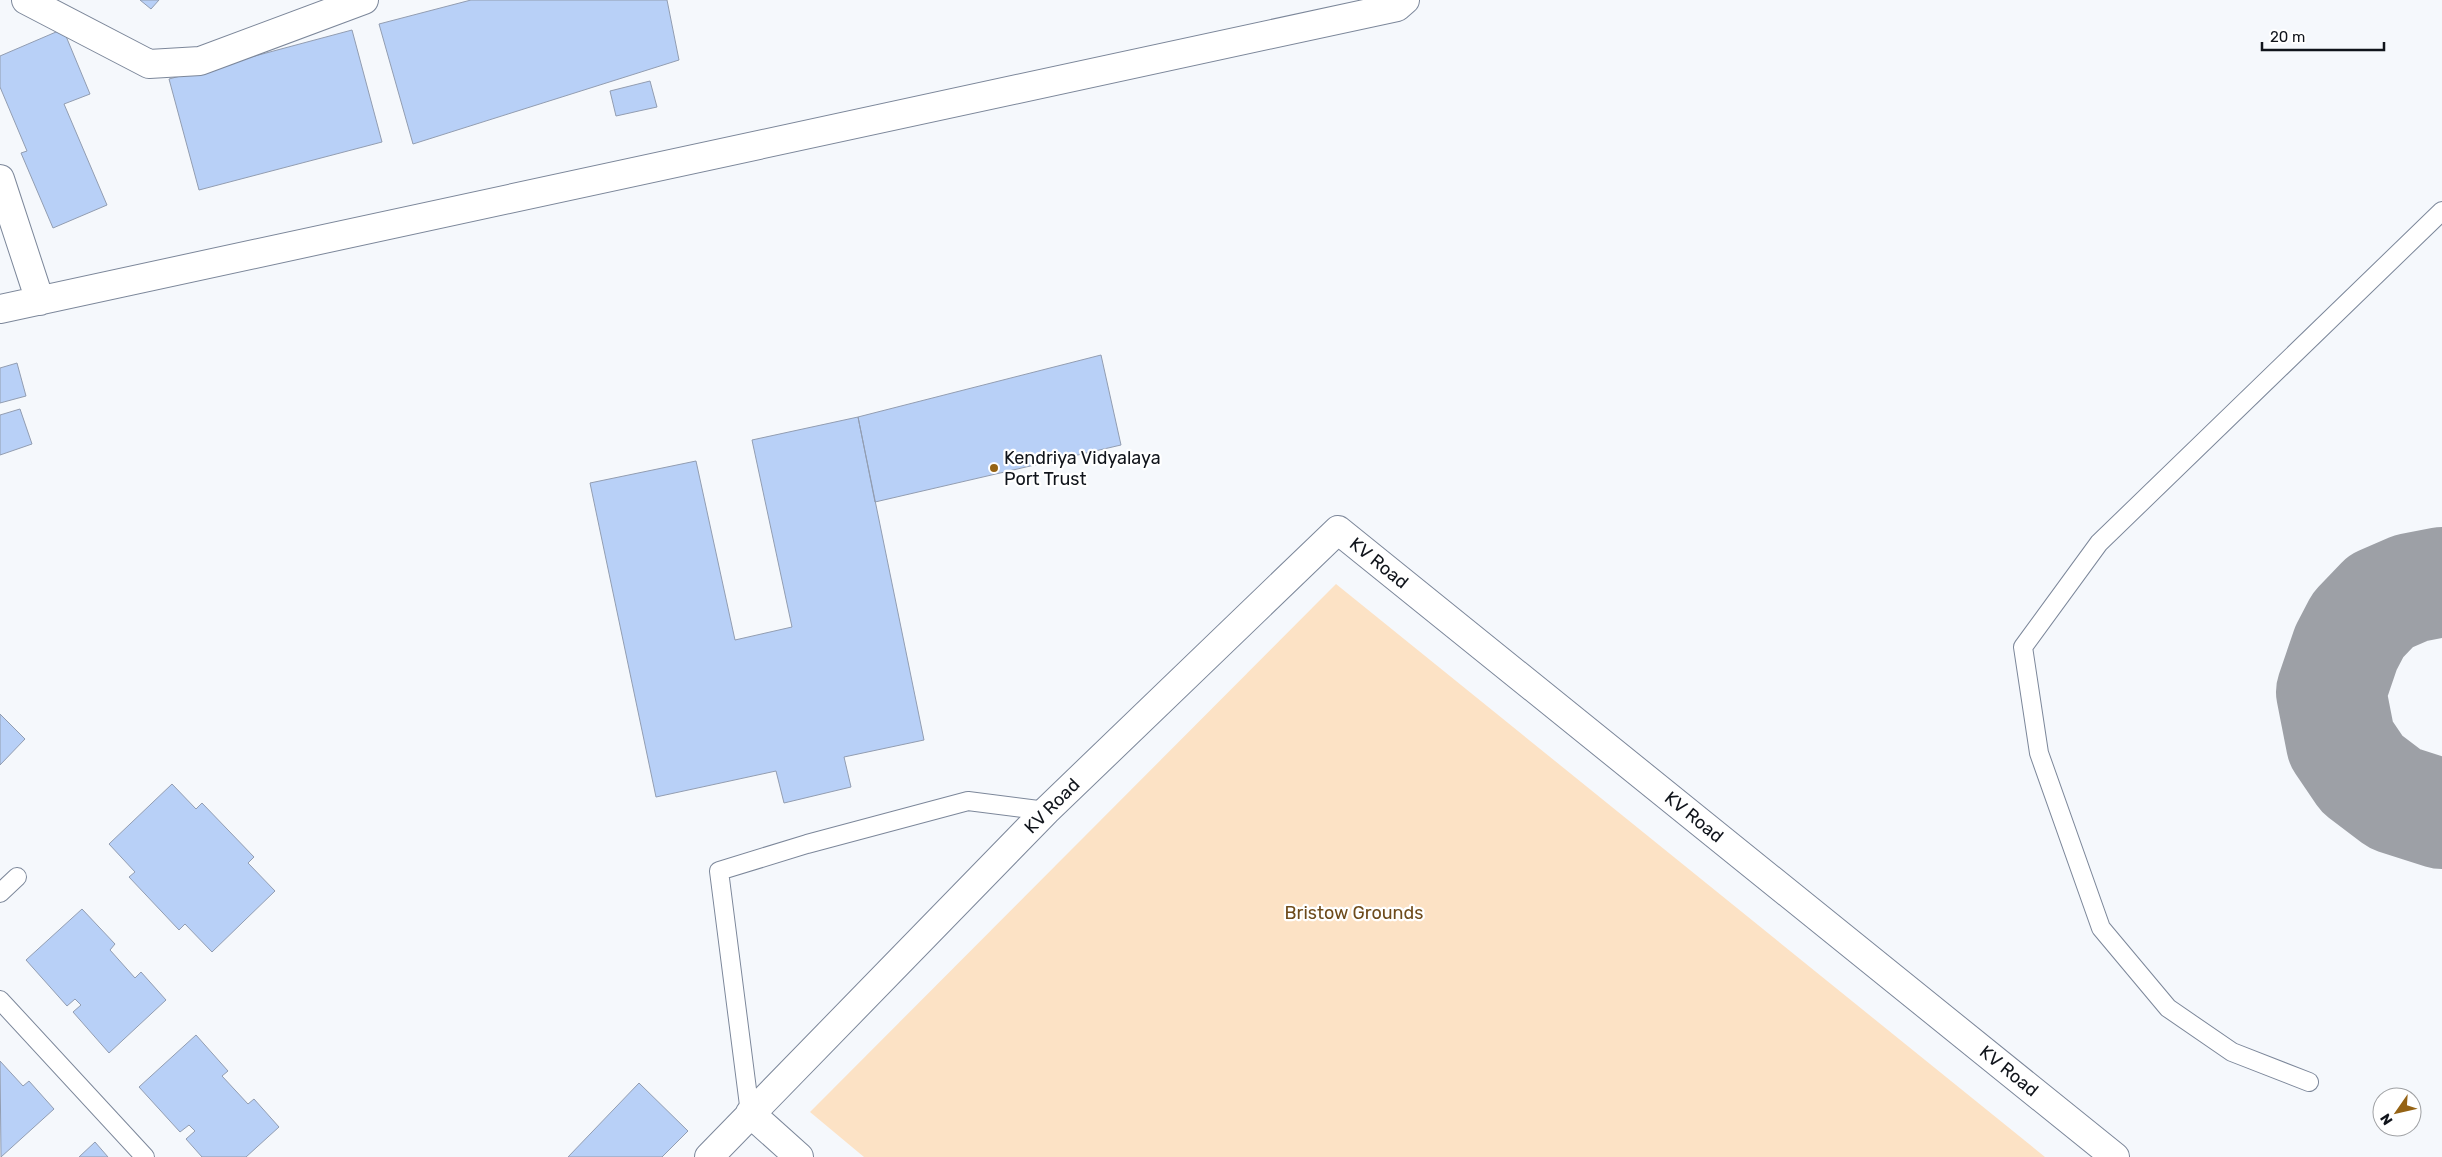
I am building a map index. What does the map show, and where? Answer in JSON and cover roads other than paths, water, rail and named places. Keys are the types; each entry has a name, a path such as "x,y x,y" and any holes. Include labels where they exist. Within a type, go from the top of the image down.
{"street":[{"path":"26,0 149,64 200,61 364,0"},
{"path":"0,308 40,301 1397,7 1405,0"},
{"path":"0,179 40,301"},
{"name":"KV Road","path":"709,1157 1046,810 1338,530 2115,1157"},
{"path":"750,1113 799,1157"}],"lane":[{"path":"2308,1082 2232,1052 2168,1008 2101,928 2039,753 2023,647 2099,543 2442,211"},
{"path":"750,1113 719,871 807,844 968,801 1046,810"},
{"path":"0,893 17,877"},
{"path":"0,1000 145,1157"}],"place":[{"name":"Kendriya Vidyalaya Port Trust","path":"994,468"}],"park label":[{"name":"Bristow Grounds","path":"1354,913"}]}
